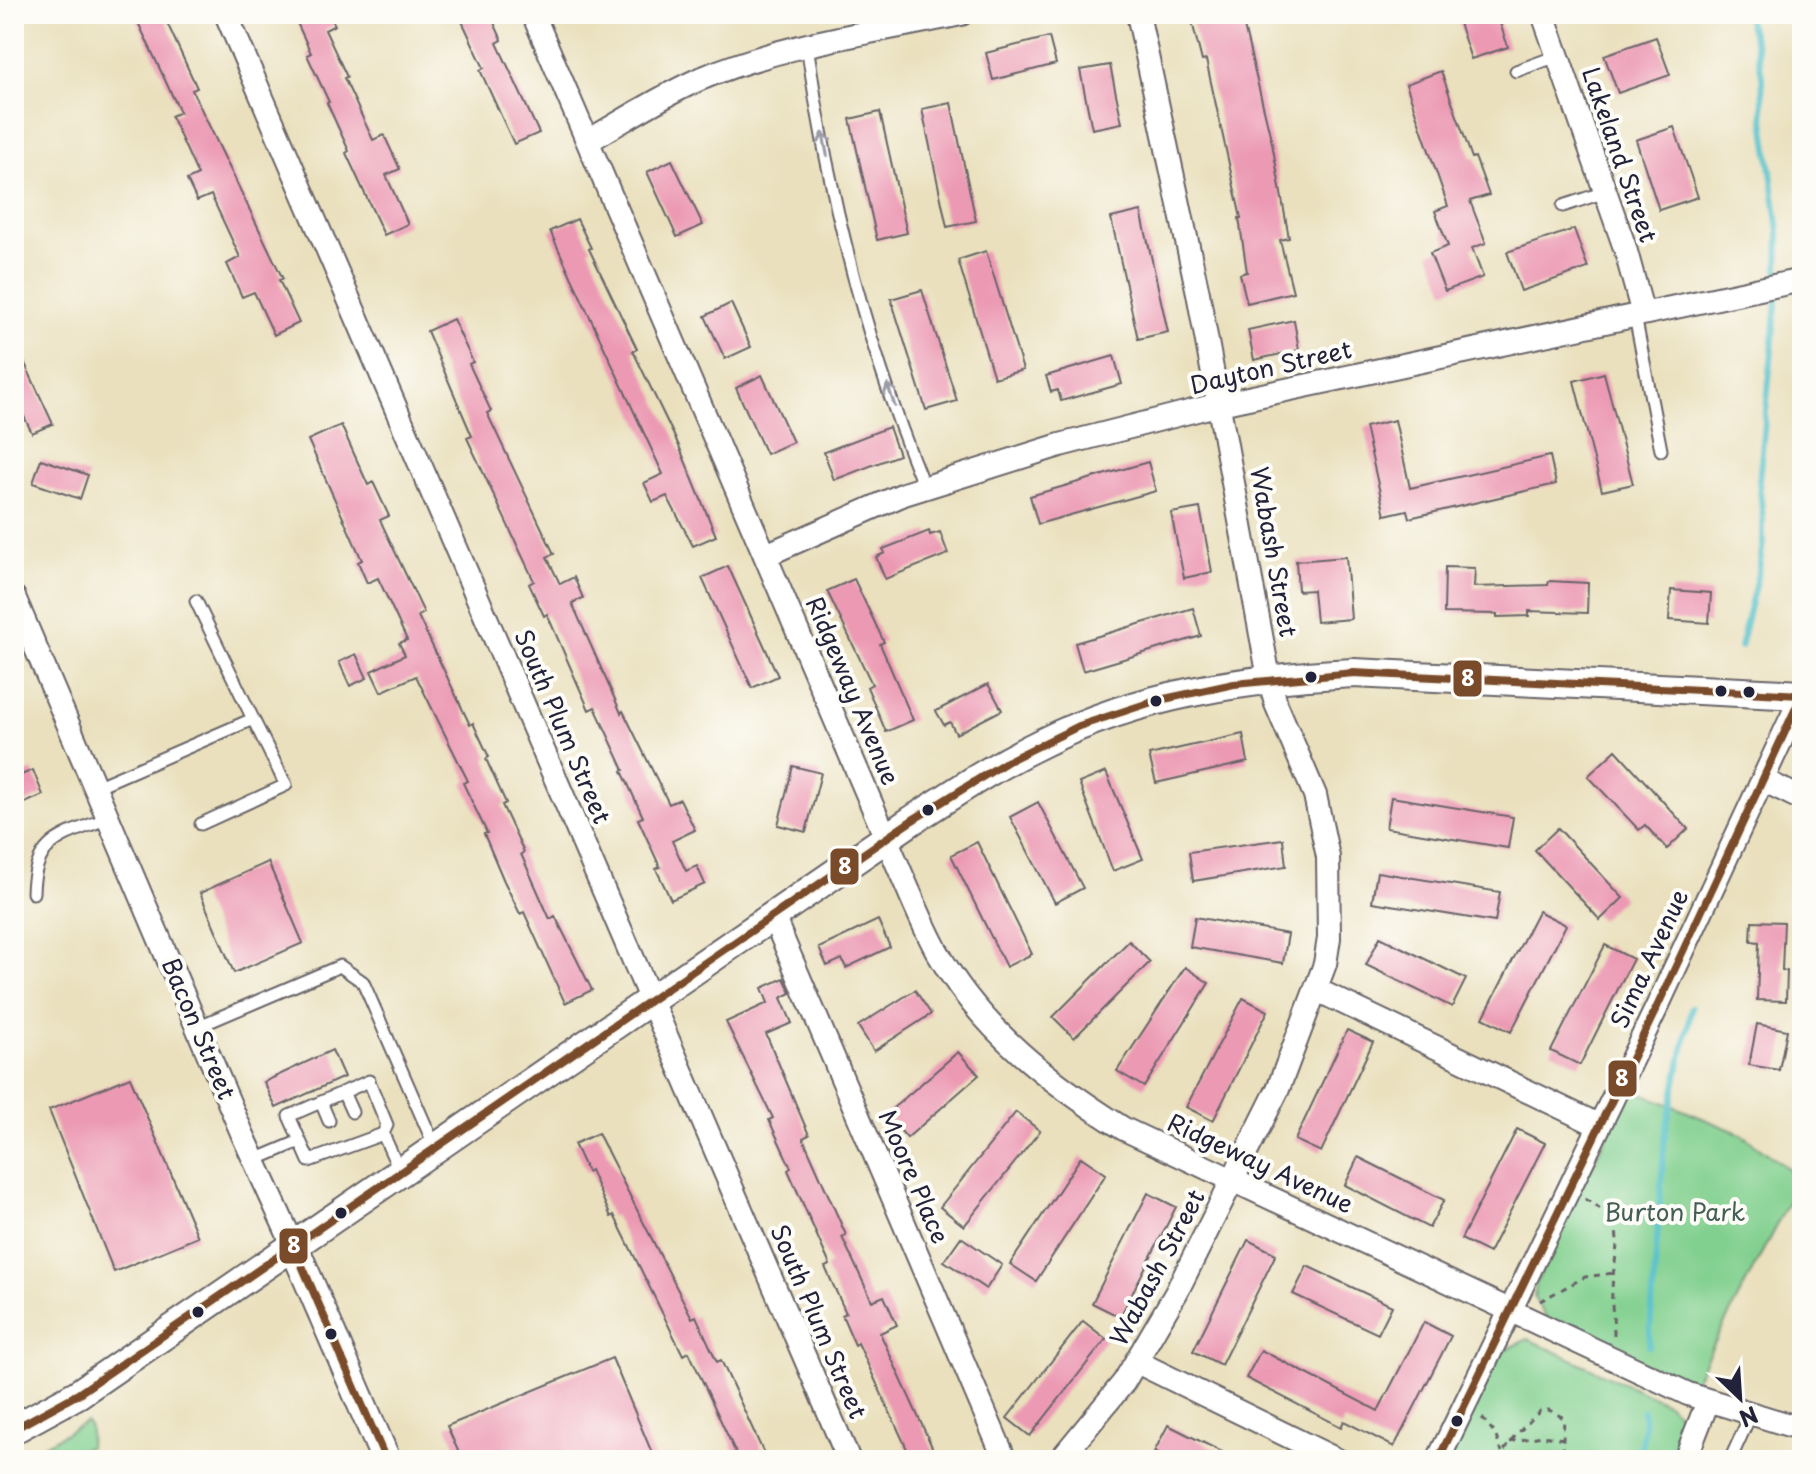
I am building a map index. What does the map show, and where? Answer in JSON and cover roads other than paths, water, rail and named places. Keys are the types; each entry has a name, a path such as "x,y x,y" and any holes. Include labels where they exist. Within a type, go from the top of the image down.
{"street":[{"name":"South Plum Street","path":"226,14 849,1460"},
{"name":"Ridgeway Avenue","path":"533,14 937,952 1009,1046 1080,1101 1124,1129 1708,1401 1802,1429"},
{"path":"588,141 700,80 768,55 961,14"},
{"name":"Wabash Street","path":"1060,1460 1100,1415 1137,1362 1234,1180 1278,1089 1317,990 1329,938 1328,857 1315,795 1276,704 1269,678 1220,404 1138,14"},
{"name":"Lakeland Street","path":"1543,14 1634,276 1639,315"},
{"name":"Dayton Street","path":"766,555 924,487 1060,445 1220,404 1802,280"},
{"name":"Bacon Street","path":"14,597 22,639 96,787 386,1460"},
{"path":"14,1429 78,1394 772,914 989,771 1045,741 1145,704 1198,690 1269,678 1354,673 1802,695"},
{"name":"Sima Avenue","path":"1438,1460 1656,1009 1802,695"},
{"path":"1763,780 1802,799"},
{"name":"Moore Place","path":"772,914 1005,1460"},
{"path":"1317,990 1598,1125"},
{"path":"1137,1362 1337,1460"},
{"path":"1685,1460 1708,1401"}],"lane":[{"path":"807,45 833,186 861,306 924,487"},
{"path":"1516,71 1557,56"},
{"path":"1563,206 1605,192"},
{"path":"1639,315 1661,450"},
{"path":"196,601 286,785 201,824"},
{"path":"96,787 253,719"},
{"path":"33,893 34,872 43,850 63,836 108,818"},
{"path":"197,1027 340,966 363,982 436,1148"},
{"path":"383,1134 363,1136 309,1161 289,1116 369,1081 387,1125 383,1134 401,1173"},
{"path":"343,1092 352,1112"},
{"path":"321,1102 329,1121"},
{"path":"255,1160 300,1141"},
{"path":"1730,1460 1751,1414"}],"waterway":[{"path":"1746,14 1762,76 1763,112 1779,232 1778,279"},
{"path":"1740,647 1763,543 1759,481 1778,290"},
{"path":"1649,1346 1665,1134 1692,1007"},
{"path":"1639,1460 1643,1411"}],"park label":[{"name":"Burton Park","path":"1675,1213"}]}
